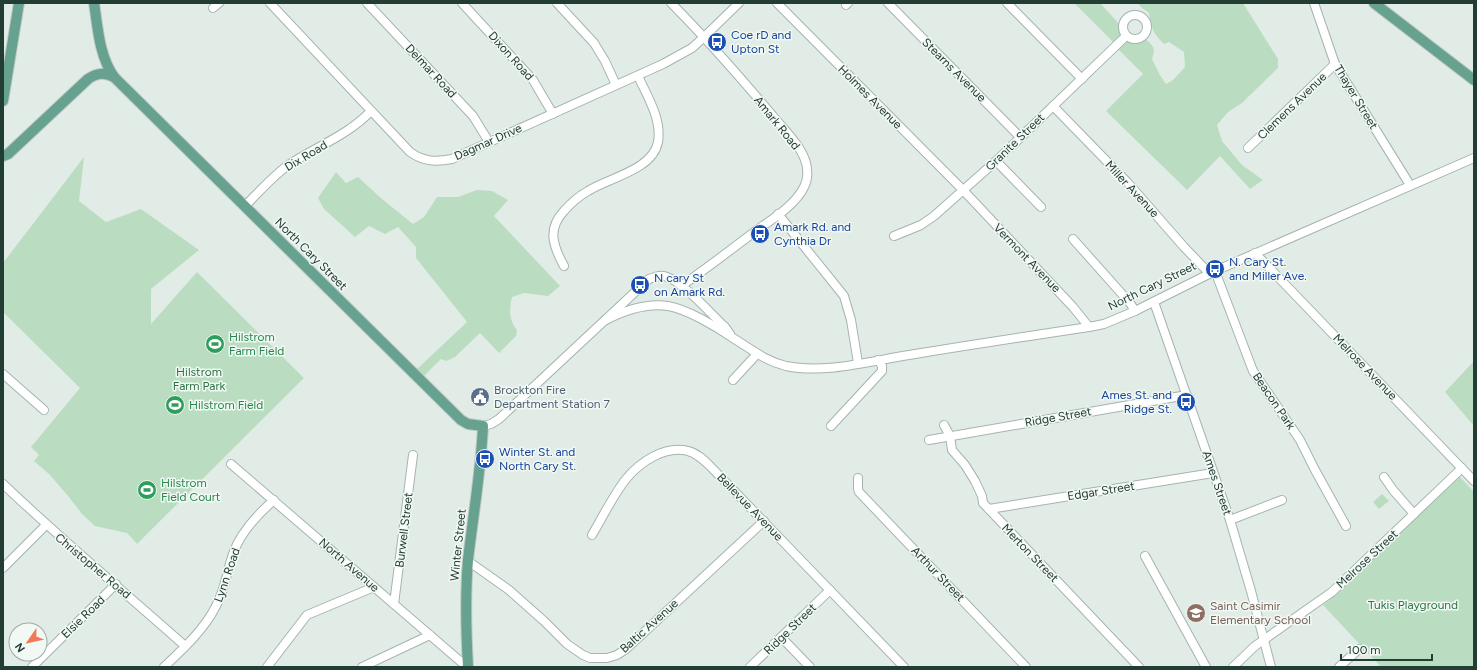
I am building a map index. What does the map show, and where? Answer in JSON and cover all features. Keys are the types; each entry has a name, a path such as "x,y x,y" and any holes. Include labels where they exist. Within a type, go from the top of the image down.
{"main road":[{"path":"3,101 19,3"},
{"name":"North Cary Street","path":"94,3 101,47 106,64 114,76 461,420 468,424 483,426"},
{"path":"1374,3 1474,80"},
{"path":"3,156 8,154 88,79 97,74 103,73 114,76"},
{"name":"Winter Street","path":"468,667 465,610 468,561 482,453 483,426"}],"street":[{"name":"Dagmar Drive","path":"270,3 410,152 425,160 434,161 452,159 678,57 704,37 739,3"},
{"name":"Delmar Road","path":"367,3 470,113 479,124 489,142"},
{"name":"Dixon Road","path":"462,3 530,76 553,114"},
{"path":"557,3 594,43 605,61 616,85"},
{"name":"Amark Road","path":"671,3 743,80 789,136 800,150 806,164 807,174 805,186 796,199 681,286"},
{"name":"Holmes Avenue","path":"777,3 963,190"},
{"name":"Stearns Avenue","path":"888,3 1020,137"},
{"path":"1007,3 1082,79"},
{"name":"Thayer Street","path":"1314,3 1335,64 1410,185"},
{"name":"Granite Street","path":"894,236 921,225 934,216 996,161 1126,36"},
{"name":"Clemens Avenue","path":"1248,148 1335,64"},
{"path":"564,266 557,254 553,232 556,222 562,214 588,190 634,169 649,158 656,149 658,133 657,121 638,76"},
{"name":"Miller Avenue","path":"1053,106 1128,184 1184,247 1212,272"},
{"name":"Dix Road","path":"245,206 277,174 300,158 347,132 371,111"},
{"name":"North Cary Street","path":"604,321 621,312 633,309 649,306 668,306 687,312 771,361 787,366 814,369 1089,327 1104,324 1135,311 1212,272 1474,158"},
{"path":"996,161 1041,207"},
{"name":"Vermont Avenue","path":"963,190 1073,307 1089,327"},
{"path":"778,214 844,296 851,320 858,363"},
{"path":"1073,239 1130,302 1135,311"},
{"name":"Melrose Avenue","path":"1255,253 1474,481"},
{"name":"Beacon Park","path":"1212,272 1253,371 1300,440 1346,526"},
{"name":"North Cary Street","path":"483,426 491,424 499,419 649,279 658,276 667,277 681,286 725,327 733,338"},
{"name":"Ames Street","path":"1154,302 1230,520 1271,667"},
{"path":"733,380 757,354"},
{"path":"831,426 882,371 882,366 878,360"},
{"path":"3,374 44,410"},
{"name":"Ridge Street","path":"929,440 1187,395"},
{"name":"Merton Street","path":"944,425 950,436 952,450 965,465 975,481 982,496 983,503 1139,667"},
{"name":"Bellevue Avenue","path":"592,535 625,481 636,468 659,454 668,451 689,451 701,457 904,667"},
{"name":"Burwell Street","path":"394,604 413,455"},
{"name":"North Avenue","path":"231,464 468,667"},
{"name":"Melrose Street","path":"1233,667 1256,646 1332,592 1462,468"},
{"name":"Edgar Street","path":"988,509 1213,472"},
{"path":"1384,477 1414,514"},
{"name":"Arthur Street","path":"858,478 858,489 860,492 1026,667"},
{"name":"Christopher Road","path":"3,484 46,525 116,584 185,646"},
{"name":"Lynn Road","path":"164,667 200,630 216,606 224,586 233,552 253,521 274,500"},
{"path":"1230,520 1282,500"},
{"name":"Baltic Avenue","path":"468,561 525,603 574,650 590,658 608,658 617,655 626,649 764,522"},
{"path":"3,568 46,525"},
{"path":"1145,556 1206,667"},
{"name":"Elsie Road","path":"32,667 116,584"},
{"path":"267,667 307,616 374,587"},
{"name":"Ridge Street","path":"750,667 830,590"},
{"path":"362,667 430,635"},
{"path":"781,637 810,667"},
{"path":"1339,667 1359,649"}],"green space":[{"path":"1074,3 1100,3 1121,26 1122,34 1114,43"},
{"path":"1138,3 1243,3 1278,59 1278,68 1242,103 1228,112 1217,125 1222,141 1242,165 1263,180 1250,189 1220,156 1187,190 1106,111 1143,74 1117,48 1125,41 1146,39 1154,50 1152,59 1166,84 1173,80 1185,67 1184,52 1169,42 1164,44 1157,37 1153,30 1149,13"},
{"name":"Hilstrom Farm Park","path":"84,157 79,201 106,222 141,209 199,250 151,289 151,324 197,272 304,378 137,544 127,533 95,526 82,514 50,475 34,461 39,455 31,447 80,388 3,312 3,263"},
{"path":"336,172 346,183 358,177 413,224 424,217 437,197 458,197 477,190 492,191 508,200 494,216 560,286 548,296 524,293 512,297 510,315 517,330 516,336 499,353 480,333 455,357 446,361 441,359 424,376 417,369 467,322 416,258 416,247 398,227 385,234 369,226 355,237 324,209 318,198"},
{"path":"1474,361 1474,426 1445,392"},
{"name":"Tukis Playground","path":"1459,476 1474,492 1474,667 1381,667 1323,605 1341,590"},
{"path":"1382,494 1389,501 1379,509 1373,502"}],"place":[{"name":"Coe rD and Upton St","path":"717,42"},
{"name":"Amark Rd. and Cynthia Dr","path":"760,234"},
{"name":"N. Cary St. and Miller Ave.","path":"1215,269"},
{"name":"N cary St on Amark Rd.","path":"640,285"},
{"name":"Hilstrom Farm Field","path":"215,344"},
{"name":"Brockton Fire Department Station 7","path":"480,397"},
{"name":"Ames St. and Ridge St.","path":"1186,402"},
{"name":"Hilstrom Field","path":"175,405"},
{"name":"Winter St. and North Cary St.","path":"485,459"},
{"name":"Hilstrom Field Court","path":"147,490"},
{"name":"Saint Casimir Elementary School","path":"1196,613"}]}
